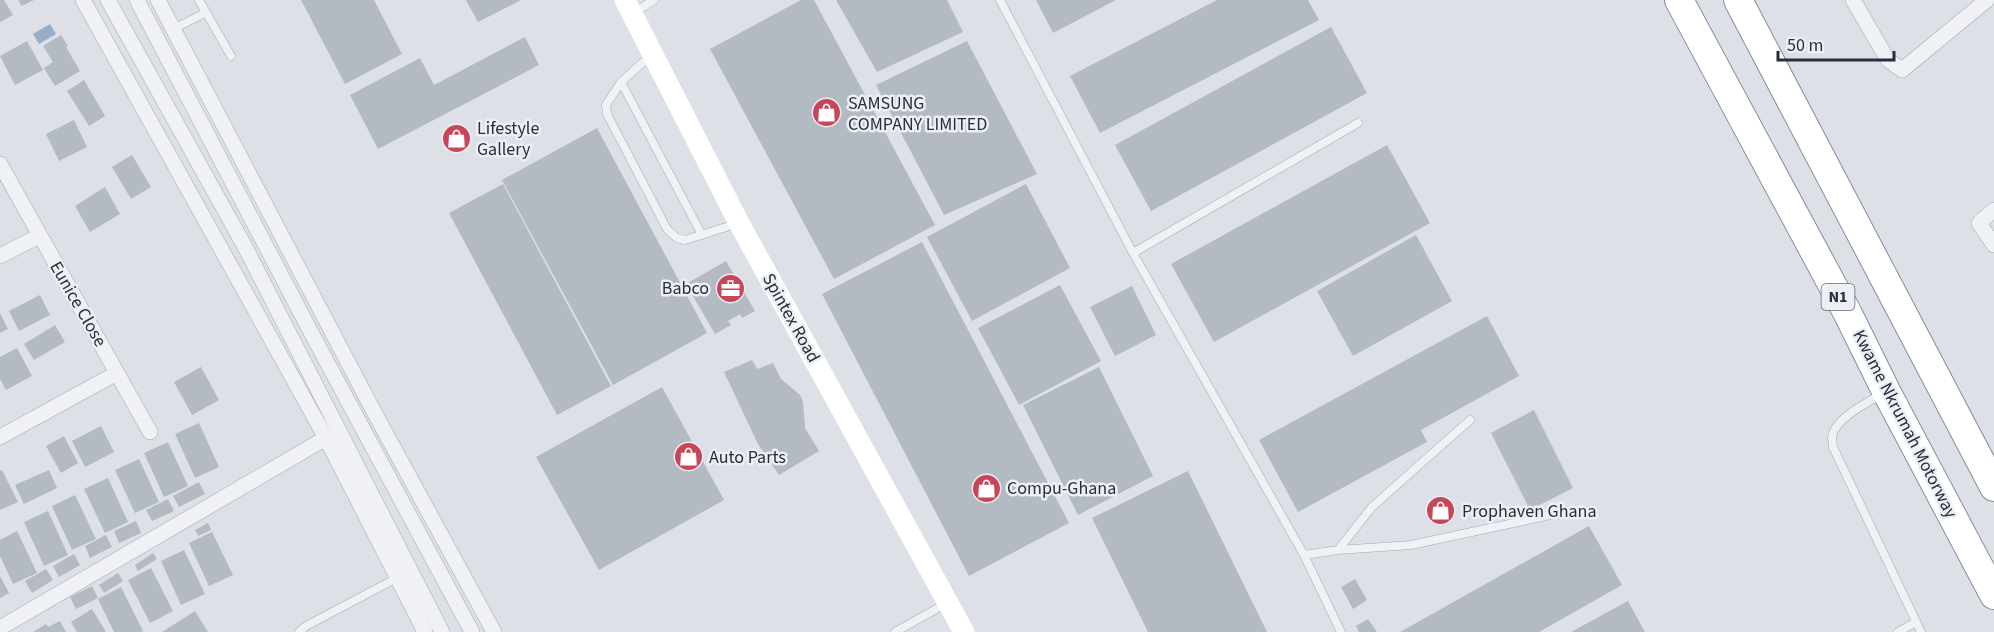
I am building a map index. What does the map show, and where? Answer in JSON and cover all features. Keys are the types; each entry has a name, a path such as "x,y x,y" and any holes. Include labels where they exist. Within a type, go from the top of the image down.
{"highway":[{"name":"Kwame Nkrumah Motorway","path":"1679,0 1848,314 1994,595"},
{"path":"1738,0 1994,488"}],"main road":[{"name":"Spintex Road","path":"628,7 739,223 964,632"}],"street":[{"path":"83,0 326,438 424,632"},
{"path":"108,0 244,245 442,632"},
{"path":"137,0 314,338 472,632"},
{"path":"158,0 494,632"},
{"path":"1853,0 1888,60 1902,70 1987,0"},
{"name":"Eunice Close","path":"0,164 150,432"},
{"path":"1994,210 1979,223 1994,245"},
{"path":"0,256 39,236"},
{"path":"0,437 117,373"},
{"path":"0,628 326,438"}],"lane":[{"path":"199,0 231,56"},
{"path":"628,7 654,0"},
{"path":"1000,0 1133,253 1304,555 1341,632"},
{"path":"173,29 205,12"},
{"path":"652,54 621,82 609,98 606,105 607,114 667,229 677,238 685,240 739,223"},
{"path":"621,82 702,235"},
{"path":"1133,253 1358,123"},
{"path":"1886,391 1850,414 1832,436 1833,447 1921,632"},
{"path":"1338,550 1372,507 1470,420"},
{"path":"1304,555 1338,550 1411,545 1560,513"},
{"path":"299,632 306,626 397,578"},
{"path":"901,630 948,602"},
{"path":"1898,632 1916,622"}],"water":[{"path":"50,24 56,34 39,44 33,34"}],"building":[{"path":"0,0 4,0 13,15 0,22"},
{"path":"18,0 34,0 22,6"},
{"path":"301,0 374,0 402,54 345,84"},
{"path":"466,0 521,0 478,22"},
{"path":"801,0 814,0 935,225 834,279 710,49"},
{"path":"836,0 947,0 963,32 877,72"},
{"path":"1036,0 1116,0 1053,33"},
{"path":"1217,0 1308,0 1319,20 1100,133 1070,76"},
{"path":"1331,27 1367,93 1151,211 1115,145"},
{"path":"61,35 80,71 55,86 44,68 53,62 43,46"},
{"path":"525,37 539,65 378,149 350,95 420,58 434,85"},
{"path":"27,41 43,70 15,85 0,56"},
{"path":"967,41 1037,174 944,215 876,85"},
{"path":"84,80 105,116 89,126 67,91"},
{"path":"74,120 87,147 59,161 46,134"},
{"path":"597,128 707,333 613,385 502,180"},
{"path":"1387,145 1430,223 1214,342 1171,264"},
{"path":"132,155 151,187 131,199 112,167"},
{"path":"503,184 611,386 557,415 449,213"},
{"path":"1026,184 1070,268 972,321 927,237"},
{"path":"105,187 120,214 90,232 75,206"},
{"path":"1416,235 1452,301 1353,356 1317,291"},
{"path":"922,242 1069,523 969,576 822,294"},
{"path":"726,261 755,311 742,318 740,314 728,321 731,325 715,334 686,284"},
{"path":"1060,285 1101,361 1019,405 978,328"},
{"path":"1132,286 1156,335 1115,356 1090,307"},
{"path":"40,295 50,315 19,331 9,311"},
{"path":"0,313 8,329 0,333"},
{"path":"1487,316 1519,376 1421,430 1427,442 1298,512 1259,440"},
{"path":"55,325 65,342 34,360 24,344"},
{"path":"17,348 32,376 6,390 0,379 0,357"},
{"path":"752,360 757,369 773,363 781,379 800,395 803,402 805,428 819,451 779,475 758,444 724,372"},
{"path":"201,367 219,400 192,415 174,382"},
{"path":"1099,367 1153,476 1078,515 1023,405"},
{"path":"662,387 724,500 599,570 536,457"},
{"path":"1534,410 1573,488 1530,510 1491,433"},
{"path":"199,423 219,467 195,478 175,434"},
{"path":"101,426 114,452 85,467 72,441"},
{"path":"64,436 78,463 61,473 46,446"},
{"path":"168,442 188,486 164,497 144,453"},
{"path":"139,459 159,502 135,513 115,470"},
{"path":"2,470 18,502 0,510 0,471"},
{"path":"49,470 57,488 24,504 15,485"},
{"path":"1188,471 1267,632 1148,632 1092,518"},
{"path":"108,478 128,522 105,533 84,489"},
{"path":"199,482 205,494 179,507 173,496"},
{"path":"75,495 96,539 72,550 52,506"},
{"path":"168,499 174,511 152,521 146,510"},
{"path":"48,511 68,555 44,566 24,522"},
{"path":"136,521 141,533 119,543 114,531"},
{"path":"208,523 211,530 198,536 195,530"},
{"path":"1589,526 1622,585 1539,632 1400,632"},
{"path":"17,531 37,573 13,584 0,556 0,540"},
{"path":"212,532 233,575 209,586 189,543"},
{"path":"106,535 112,547 90,558 85,546"},
{"path":"184,550 205,594 181,605 161,561"},
{"path":"153,553 157,559 138,571 135,565"},
{"path":"74,554 80,565 59,577 53,566"},
{"path":"151,568 173,611 150,623 128,580"},
{"path":"46,569 53,580 32,593 25,581"},
{"path":"118,573 123,581 104,593 99,585"},
{"path":"0,576 9,593 0,598"},
{"path":"1355,579 1367,600 1353,609 1341,587"},
{"path":"92,586 98,598 76,609 70,597"},
{"path":"121,587 143,631 114,632 98,599"},
{"path":"1628,601 1645,632 1571,632"},
{"path":"92,609 106,632 77,632 71,622"},
{"path":"195,611 208,632 162,632"},
{"path":"1368,619 1377,632 1359,632 1356,626"},
{"path":"60,621 66,632 33,632 46,624 48,627"}],"place":[{"name":"SAMSUNG COMPANY LIMITED","path":"827,113"},
{"name":"Lifestyle Gallery","path":"456,138"},
{"name":"Babco","path":"730,288"},
{"name":"Auto Parts","path":"688,457"},
{"name":"Compu-Ghana","path":"986,488"},
{"name":"Prophaven Ghana","path":"1441,511"}]}
